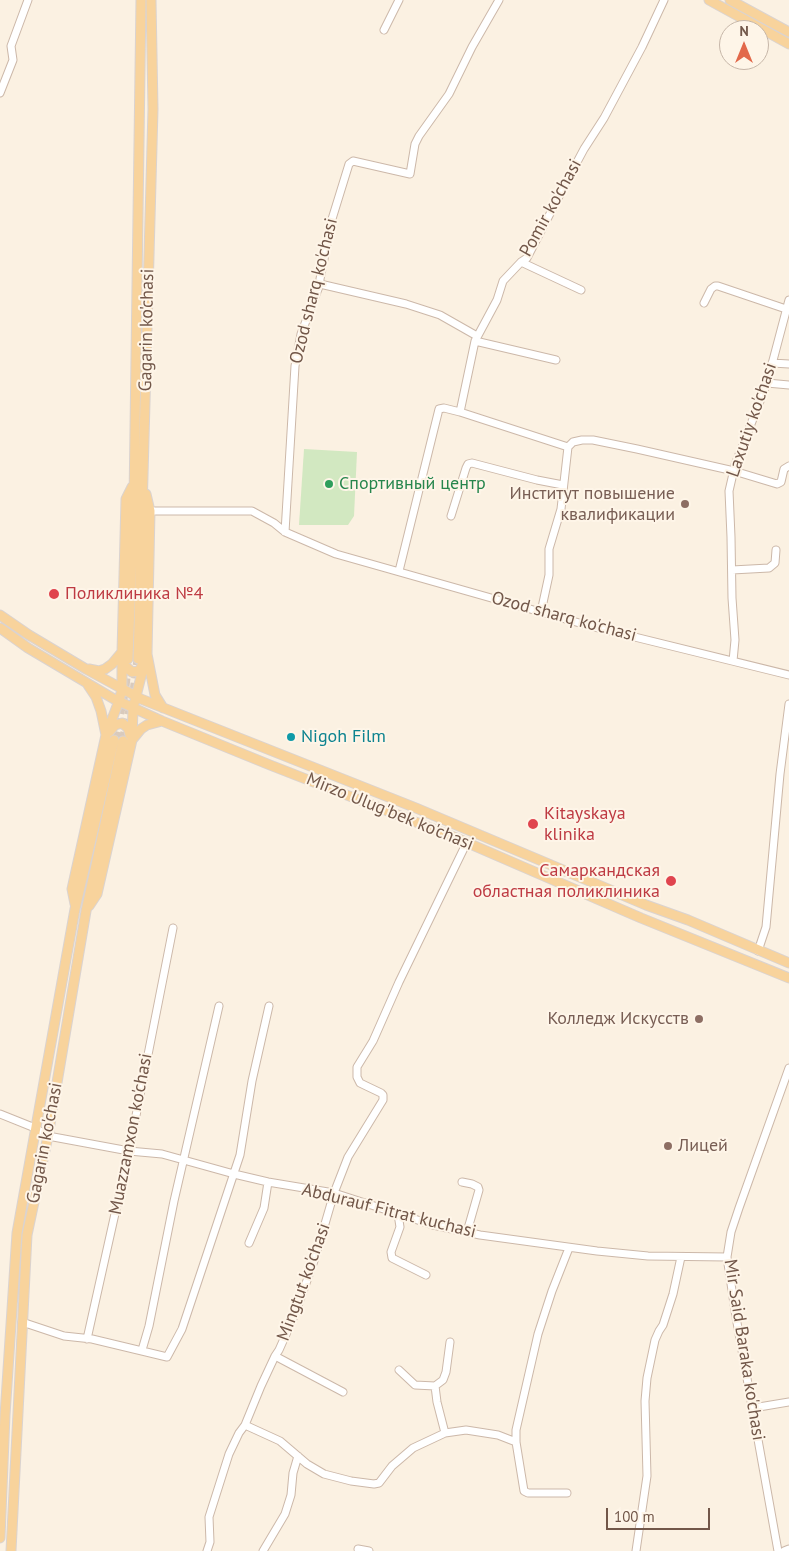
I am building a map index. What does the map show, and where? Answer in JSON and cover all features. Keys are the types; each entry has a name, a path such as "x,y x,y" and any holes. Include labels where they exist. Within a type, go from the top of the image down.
{"main road":[{"name":"Gagarin ko'chasi","path":"138,482 141,0"},
{"name":"Gagarin ko'chasi","path":"11,1551 27,1235 48,1136 86,911 119,739 119,701 129,657 138,482 152,109 151,0"},
{"path":"709,0 789,44"},
{"path":"730,0 789,32"},
{"path":"119,739 137,697 147,654 150,512 138,482"},
{"name":"Mirzo Ulug'bek ko'chasi","path":"0,615 29,635 137,697 416,808 789,963"},
{"name":"Mirzo Ulug'bek ko'chasi","path":"0,628 28,648 119,701 162,721 467,842 641,918 789,978"},
{"path":"129,657 125,666 132,672 139,671 147,654"},
{"path":"147,654 155,695 163,708"},
{"path":"86,669 99,671 129,657"},
{"path":"87,682 101,711 119,739"},
{"path":"119,739 147,725 162,721"},
{"name":"Gagarin ko'chasi","path":"0,1538 3,1415 16,1234 75,908 119,739"}],"street":[{"path":"0,92 13,60 11,46 28,0"},
{"path":"384,30 399,0"},
{"name":"Ozod sharq ko'chasi","path":"285,532 294,366 301,334 320,284 332,219 349,164 353,161 410,174 414,144 418,136 449,94 472,47 499,0"},
{"name":"Pomir ko'chasi","path":"460,412 476,339 497,300 502,281 527,258 568,178 604,118 642,47 664,0"},
{"path":"521,262 580,290"},
{"path":"320,284 406,304 440,315 476,339 556,360"},
{"path":"704,303 712,288 718,286 786,309"},
{"name":"Laxutiy ko'chasi","path":"733,662 736,640 729,491 734,471 767,383 789,300"},
{"path":"772,363 789,364"},
{"path":"767,383 789,385"},
{"path":"399,571 430,448 437,411 441,408 460,412 568,447"},
{"path":"541,612 549,576 550,549 561,509 568,447 573,442 593,440 637,449 734,471 777,484 781,482 784,469 789,466"},
{"path":"451,516 466,468 472,463 563,485"},
{"name":"Ozod sharq ko'chasi","path":"150,512 252,512 274,523 285,532 336,554 590,626 789,675"},
{"path":"732,570 769,568 775,563 776,550"},
{"path":"758,951 766,928 780,774 789,704"},
{"name":"Mingtut ko'chasi","path":"207,1551 210,1542 209,1517 230,1454 239,1433 245,1425 301,1298 334,1194 348,1157 383,1100 381,1093 360,1083 357,1077 357,1066 373,1041 399,982 467,842"},
{"name":"Muazzamxon ko'chasi","path":"87,1339 129,1150 173,928"},
{"path":"142,1350 219,1006"},
{"path":"22,1322 64,1336 92,1339 167,1357 182,1329 240,1155 252,1081 268,1006"},
{"name":"Mir Said Baraka ko'chasi","path":"778,1551 727,1257 739,1208 789,1068"},
{"name":"Abdurauf Fitrat kuchasi","path":"0,1114 35,1128 48,1136 184,1159 268,1182 334,1194 433,1225 467,1232 569,1248 648,1256 727,1257"},
{"path":"249,1243 264,1208 268,1182"},
{"path":"462,1182 472,1184 478,1187 479,1190 467,1232"},
{"path":"398,1214 400,1227 391,1252 392,1258 426,1275"},
{"path":"567,1493 528,1493 524,1491 516,1442 516,1430 538,1334 569,1248"},
{"path":"636,1551 647,1476 645,1401 647,1378 655,1340 663,1325 682,1257"},
{"path":"399,1370 415,1385 436,1386 446,1372 450,1342"},
{"path":"275,1356 343,1392"},
{"path":"436,1386 437,1402 445,1433"},
{"path":"753,1408 789,1402"},
{"path":"245,1425 280,1442 307,1464 324,1474 351,1481 377,1484 392,1466 412,1448 445,1433 466,1430 498,1435 516,1442"},
{"path":"263,1551 285,1514 291,1495 293,1473 298,1456"},
{"path":"358,1549 369,1551"},
{"path":"784,1551 789,1549"}],"green space":[{"name":"Спортивный центр","path":"304,449 357,452 354,516 348,525 299,525"}],"tunnel":[{"path":"134,692 138,659"},
{"path":"114,740 124,694 128,662"},
{"path":"123,741 131,705"}],"place":[{"name":"Спортивный центр","path":"329,484"},
{"name":"Институт повышение квалификации","path":"685,504"},
{"name":"Поликлиника №4","path":"54,594"},
{"name":"Nigoh Film","path":"291,737"},
{"name":"Kitayskaya klinika","path":"533,824"},
{"name":"Самаркандская областная поликлиника","path":"671,881"},
{"name":"Колледж Искусств","path":"699,1019"},
{"name":"Лицей","path":"668,1146"}]}
